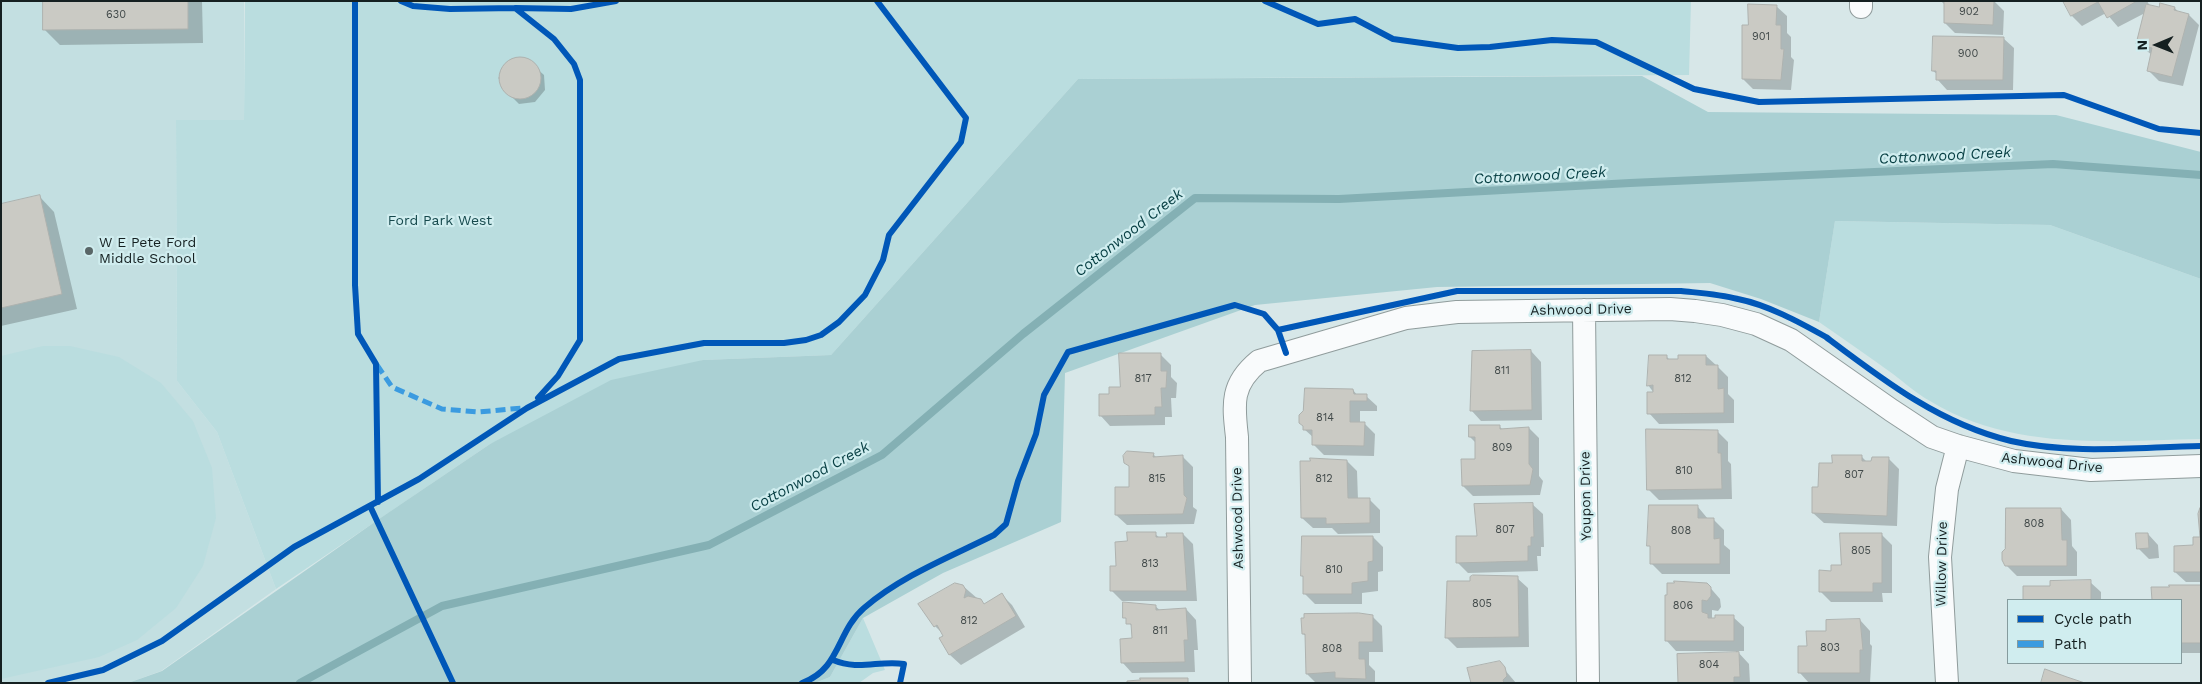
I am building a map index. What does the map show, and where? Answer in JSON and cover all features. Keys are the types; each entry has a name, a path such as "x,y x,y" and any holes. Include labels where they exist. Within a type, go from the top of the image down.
{"street":[{"name":"Ashwood Drive","path":"1240,683 1237,437 1234,412 1234,397 1239,383 1247,370 1259,361 1406,318 1457,312 1584,310 1678,310 1722,315 1756,324 1791,340 1890,410 1932,436 1958,446 2014,461 2091,470 2201,466"},
{"name":"Youpon Drive","path":"1584,310 1588,683"},
{"name":"Willow Drive","path":"1947,683 1940,556 1947,489 1958,446"}],"shaded area":[{"name":"W E Pete Ford Middle School","path":"1,1 244,1 244,120 176,121 177,381 217,432 276,589 161,671 128,683 1,683"},
{"path":"1642,76 1708,112 2056,115 2201,152 2201,279 2050,225 1835,221 1819,322 1761,299 1710,283 1437,287 1255,305 1065,373 1061,522 943,573 863,618 830,677 815,683 128,683 162,671 490,444 611,380 703,360 831,355 1078,79"}],"green space":[{"name":"Ford Park West","path":"245,1 1691,1 1689,75 1078,79 831,355 703,360 490,444 276,589 217,432 177,381 176,120 244,120"},
{"path":"1835,221 2050,225 2201,279 2201,439 2097,441 2062,440 2028,436 1994,428 1961,417 1925,398 1819,322"},
{"path":"43,346 70,346 119,357 161,383 193,421 212,468 216,518 203,566 176,608 137,640 99,657 1,679 1,356"},
{"path":"863,618 885,670 873,673 859,683 815,683 830,677"}],"building":[{"path":"43,1 188,1 188,29 43,30"},
{"path":"1939,1 1994,1 1993,25 1944,23 1944,2"},
{"path":"2063,1 2137,1 2107,18 2098,2 2071,16"},
{"path":"2160,3 2175,7 2174,10 2189,14 2172,77 2147,71 2152,48 2136,44 2146,4 2159,7"},
{"path":"1748,4 1777,5 1776,25 1781,25 1781,49 1784,49 1781,80 1742,79 1742,25 1748,25"},
{"path":"1933,36 2004,37 2003,80 1936,80 1936,71 1932,71"},
{"path":"520,57 535,63 541,78 535,93 520,99 505,93 499,78 505,63"},
{"path":"40,195 62,294 1,308 1,204"},
{"path":"1531,350 1532,410 1470,411 1472,351"},
{"path":"1119,353 1161,353 1161,371 1167,371 1166,388 1161,388 1162,407 1155,407 1155,415 1099,416 1099,394 1109,394 1109,387 1120,387"},
{"path":"1649,355 1667,355 1667,359 1678,359 1678,355 1706,355 1706,365 1718,365 1718,389 1724,388 1724,413 1647,414 1647,392 1653,392 1653,385 1647,386"},
{"path":"1305,388 1353,389 1354,394 1367,394 1367,401 1350,401 1350,422 1365,422 1364,446 1312,445 1312,430 1303,430 1303,426 1299,423 1299,415 1303,411"},
{"path":"1469,425 1500,425 1500,429 1529,427 1529,464 1533,469 1530,485 1462,486 1461,459 1475,459 1475,437 1469,437"},
{"path":"1646,429 1718,430 1718,453 1721,453 1722,489 1647,490"},
{"path":"1127,451 1154,453 1153,457 1183,455 1184,495 1187,498 1183,514 1115,515 1115,487 1129,487 1129,466 1124,463 1123,456"},
{"path":"1832,455 1862,455 1862,461 1871,461 1872,457 1889,457 1887,516 1812,513 1812,487 1818,487 1819,463 1832,463"},
{"path":"1310,458 1347,460 1348,498 1370,498 1370,523 1326,524 1326,518 1301,518 1300,461 1310,461"},
{"path":"1533,503 1534,537 1531,537 1531,546 1528,546 1528,561 1456,563 1456,536 1477,536 1474,504"},
{"path":"1649,505 1698,505 1698,518 1714,518 1714,539 1720,538 1720,564 1650,564 1650,546 1647,546"},
{"path":"2006,508 2061,508 2062,540 2067,540 2067,566 2005,566 2002,560 2002,552 2005,549"},
{"path":"2200,508 2201,572 2174,572 2174,546 2193,545 2193,537 2200,537 2198,514"},
{"path":"1127,532 1156,532 1156,537 1167,537 1166,533 1183,533 1187,591 1110,591 1110,566 1116,566 1115,542 1127,541"},
{"path":"1840,533 1882,533 1882,583 1873,583 1873,592 1819,592 1819,570 1831,571 1831,565 1841,565"},
{"path":"2136,533 2148,533 2149,548 2137,549"},
{"path":"1302,536 1373,536 1373,561 1368,562 1368,581 1352,583 1352,594 1303,594 1303,576 1301,576"},
{"path":"1473,575 1518,576 1519,637 1445,638 1447,581 1470,581 1470,577"},
{"path":"2091,580 2091,599 2023,599 2023,586 2050,586 2050,581"},
{"path":"1674,581 1707,583 1711,587 1711,596 1707,601 1702,600 1702,612 1708,614 1708,618 1715,618 1715,615 1734,615 1734,641 1665,641 1665,595 1667,595 1667,583 1674,583"},
{"path":"955,583 963,585 966,590 964,598 968,596 981,599 984,604 1002,593 1016,616 949,655 939,638 943,636 937,625 934,627 918,604"},
{"path":"2169,585 2201,585 2201,643 2182,643 2182,599 2152,599 2151,587 2169,587"},
{"path":"1123,602 1156,605 1156,610 1186,608 1188,640 1184,640 1185,662 1121,663 1120,639 1132,638 1131,624 1126,624 1126,618 1123,618"},
{"path":"1359,613 1373,615 1373,642 1359,642 1359,659 1365,659 1366,679 1335,678 1335,672 1306,674 1305,634 1302,634 1301,618 1304,618 1304,614"},
{"path":"1860,619 1863,650 1860,650 1860,673 1798,673 1798,646 1807,646 1806,631 1826,631 1826,620"},
{"path":"1739,652 1740,677 1734,677 1734,683 1678,683 1677,654"},
{"path":"1500,661 1505,667 1507,676 1503,680 1504,683 1471,683 1467,668"},
{"path":"2045,669 2067,677 2085,683 2041,683"},
{"path":"1140,678 1188,678 1188,683 1127,683 1127,681 1140,680"}],"waterway":[{"name":"Cottonwood Creek","path":"300,683 442,606 709,545 882,455 1023,334 1195,198 1339,199 1630,183 2053,164 2201,175"}],"marked path":[{"path":"377,365 392,387 442,409 479,412 522,408"}],"cycle path":[{"path":"355,1 355,285 358,334 376,364 378,502"},
{"path":"401,1 413,6 450,9 515,8 554,39 574,64 580,80 580,340 558,376 538,398"},
{"path":"515,8 571,9 616,1"},
{"path":"48,683 103,670 162,641 294,547 419,479 527,408 619,359 704,343 784,343 806,340 821,335 839,322 865,295 883,260 889,235 961,142 966,118 877,1"},
{"path":"1265,1 1318,24 1355,19 1393,39 1458,48 1490,47 1552,40 1596,42 1694,89 1759,102 2064,95 2159,129 2201,133"},
{"path":"1278,330 1457,291 1681,291 1710,294 1749,302 1794,320 1826,337 1913,399 1960,424 1985,433 2011,441 2058,448 2106,449 2201,446"},
{"path":"802,683 815,677 824,669 855,618 878,597 926,568 994,535 1006,524 1018,481 1036,434 1044,395 1068,352 1235,305 1264,314 1278,330 1286,353"},
{"path":"370,506 453,683"},
{"path":"833,660 852,665 904,664 900,683"}],"place":[{"name":"W E Pete Ford Middle School","path":"89,251"}]}
